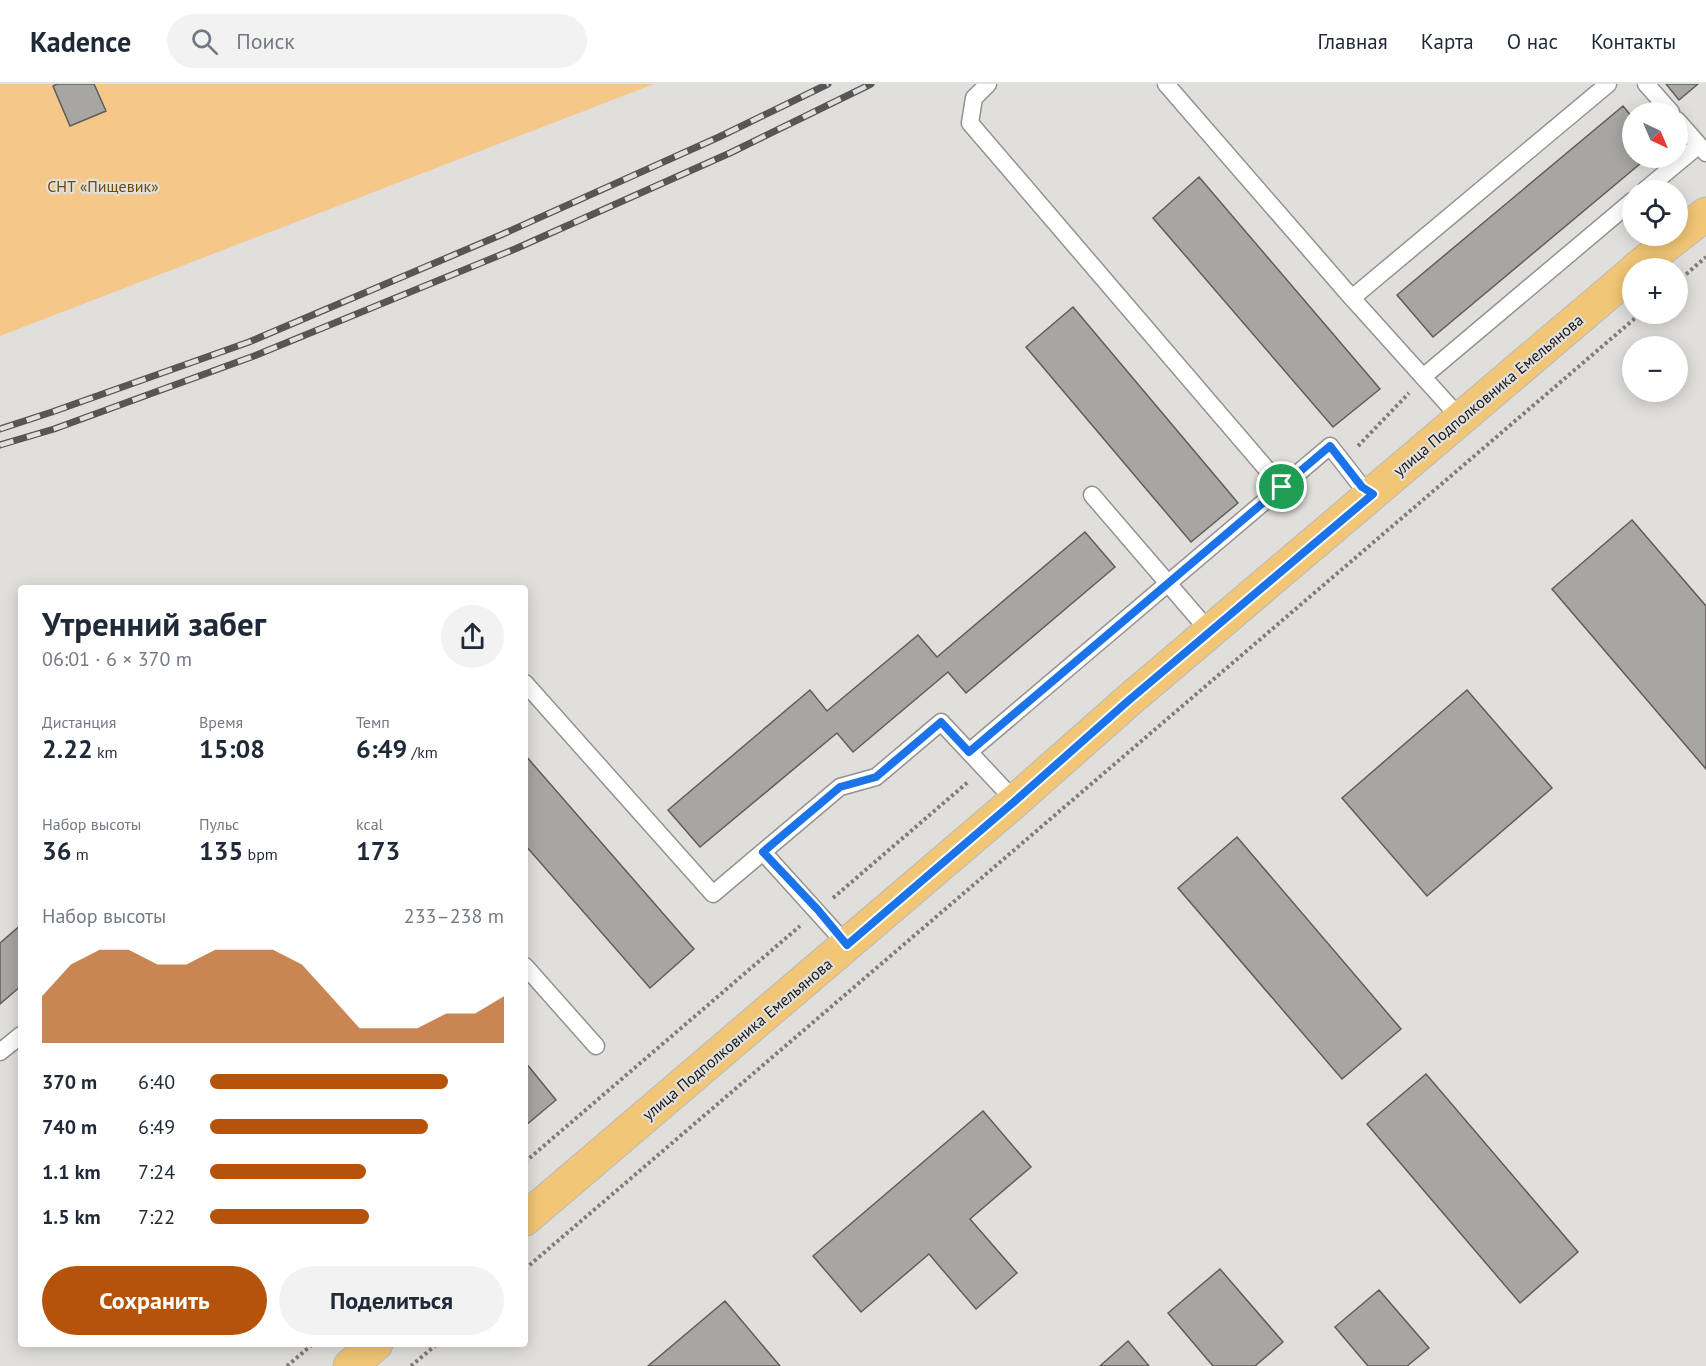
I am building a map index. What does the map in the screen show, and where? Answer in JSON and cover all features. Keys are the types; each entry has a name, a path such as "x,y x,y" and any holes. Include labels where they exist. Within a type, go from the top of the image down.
{"main road":[{"path":"1650,258 1706,214"},
{"name":"улица Подполковника Емельянова","path":"528,1216 1015,801 1128,701 1622,281"},
{"path":"350,1366 372,1347"}],"lane":[{"path":"988,84 974,98 970,123 1282,487"},
{"path":"1166,84 1460,418"},
{"path":"1352,298 1608,84"},
{"path":"1646,84 1662,102"},
{"path":"1659,180 1702,149 1688,133"},
{"path":"1423,377 1622,209"},
{"path":"969,752 1330,446 1362,487 1373,494"},
{"path":"1092,495 1211,631"},
{"path":"528,686 713,894 840,787 876,777 941,722 1015,801"},
{"path":"763,852 818,910 847,945"},
{"path":"528,969 596,1046"},
{"path":"0,1052 18,1037"}],"path":[{"path":"1688,273 1706,257"},
{"path":"528,1266 1628,324"},
{"path":"287,1366 309,1347"},
{"path":"411,1366 433,1347"}],"green space":[{"name":"СНТ «Пищевик»","path":"0,84 654,84 0,336"}],"building":[{"path":"57,84 94,84 106,111 70,126 53,86"},
{"path":"1666,84 1698,84 1679,100"},
{"path":"1622,107 1622,168 1635,168 1433,337 1397,295"},
{"path":"1199,177 1380,389 1333,427 1153,218"},
{"path":"1073,307 1238,503 1191,542 1026,347"},
{"path":"1632,520 1706,606 1706,769 1552,589"},
{"path":"1085,532 1115,567 966,693 948,672 853,752 837,733 700,847 668,810 810,690 827,711 918,635 937,657"},
{"path":"1467,690 1552,788 1427,896 1342,798"},
{"path":"528,758 694,949 650,988 528,848"},
{"path":"1237,837 1401,1029 1342,1079 1178,888"},
{"path":"18,928 18,989 0,1004 0,943"},
{"path":"528,1066 556,1100 528,1123"},
{"path":"1426,1074 1578,1252 1520,1303 1367,1124"},
{"path":"983,1111 1031,1167 970,1219 1017,1273 976,1309 929,1254 861,1312 813,1256"},
{"path":"1220,1269 1283,1342 1255,1366 1213,1366 1168,1313"},
{"path":"1379,1290 1429,1348 1407,1366 1368,1366 1335,1327"},
{"path":"725,1301 780,1366 648,1366"},
{"path":"1128,1341 1149,1366 1100,1366"}],"railway":[{"path":"0,429 249,342 503,234 719,137 828,84"},
{"path":"0,445 54,429 254,356 515,249 730,153 871,84"}],"route":[{"path":"1330,446 1362,487 1373,494 1128,701 847,945 818,910 763,852 840,787 876,777 941,722 969,752 1282,487 1330,446"}]}
